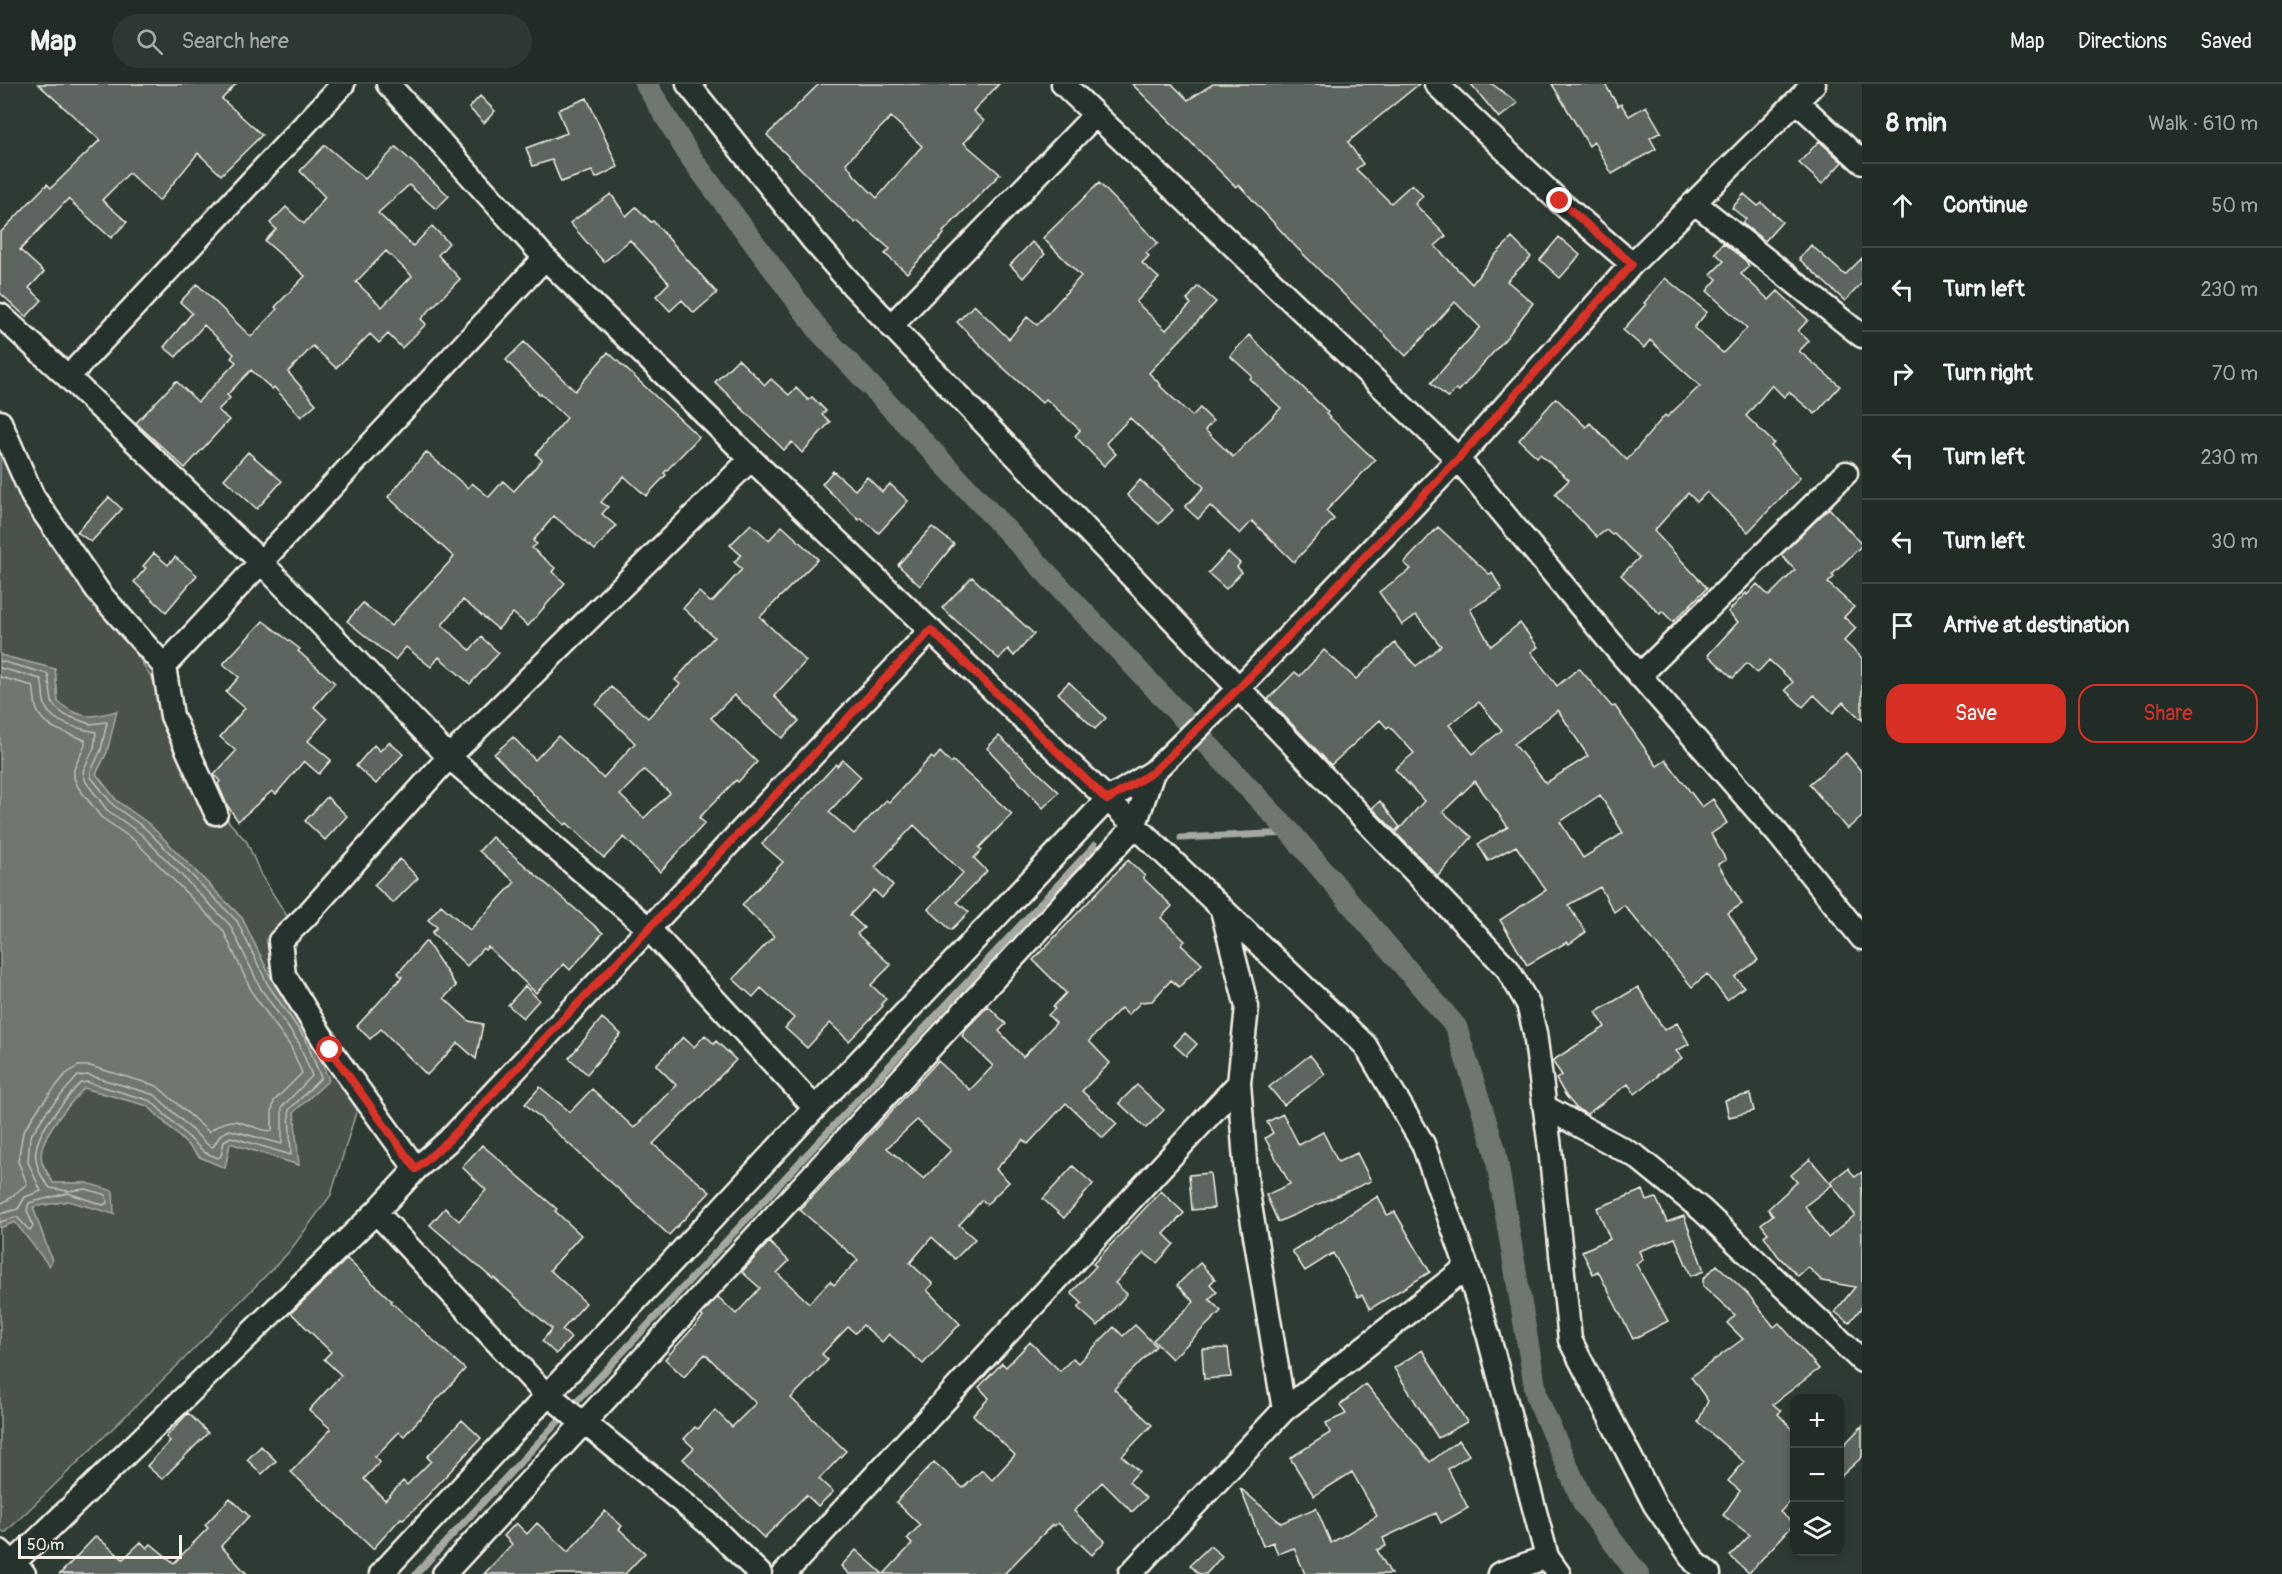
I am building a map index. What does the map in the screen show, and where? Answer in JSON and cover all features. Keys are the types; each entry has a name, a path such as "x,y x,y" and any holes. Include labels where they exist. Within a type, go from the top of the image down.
{"street":[{"path":"68,377 343,84"},
{"path":"388,84 545,258 751,459 1365,1046 1423,1144 1467,1267 1488,1334 1553,1565 1499,1574"},
{"path":"688,84 812,239 891,326 1235,692 1507,968 1528,1004 1535,1033 1570,1340 1655,1505 1695,1562 1708,1574"},
{"path":"1062,84 1458,459 1639,676 1778,834 1862,938"},
{"path":"1436,84 1560,201 1632,264"},
{"path":"381,1574 551,1397 815,1108 1107,800 1153,772 1235,692 1458,459 1632,264 1814,84"},
{"path":"1797,102 1862,162"},
{"path":"891,326 1095,116"},
{"path":"1695,202 1862,336"},
{"path":"164,666 545,258"},
{"path":"0,315 261,562 449,757 648,928 815,1108"},
{"path":"0,422 33,497 100,594 164,666 172,716 216,813"},
{"path":"416,1169 330,1050 284,975 280,941 306,916 449,757 751,459"},
{"path":"1639,676 1846,473"},
{"path":"10,1565 376,1212 416,1169 448,1141 931,630"},
{"path":"444,1574 581,1421 1134,826 1153,772"},
{"path":"1222,910 1247,1007 1239,1083 1247,1187 1284,1410"},
{"path":"784,1574 1239,1083"},
{"path":"1545,1107 1637,1157 1702,1210 1857,1347"},
{"path":"376,1212 551,1397 708,1523 760,1574"},
{"path":"1130,1574 1284,1410 1467,1267"}],"shaded area":[{"path":"0,452 44,512 165,698 188,751 229,822 247,842 261,875 299,935 288,971 336,1033 352,1083 357,1109 331,1195 289,1252 181,1362 5,1533 0,1529 0,1228 15,1222 52,1260 32,1207 68,1201 114,1213 87,1183 53,1183 42,1162 41,1153 55,1122 84,1088 148,1106 200,1157 225,1168 230,1143 298,1165 294,1112 311,1037 273,982 242,918 149,824 117,801 96,774 107,752 92,718 68,710 58,702 55,669 0,655"}],"water":[{"path":"0,655 55,669 58,702 79,715 93,716 117,711 107,752 96,774 117,801 149,824 242,918 273,982 311,1037 329,1080 294,1112 299,1165 230,1143 225,1168 200,1157 148,1106 84,1088 55,1122 44,1143 41,1153 42,1162 53,1183 87,1183 113,1191 114,1214 68,1201 33,1207 52,1261 49,1266 15,1222 0,1228"}],"building":[{"path":"38,84 236,84 222,99 262,135 221,175 198,153 159,201 129,173 102,200 127,222 111,238 68,199 20,250 44,272 29,288 42,300 26,317 0,293 0,233 47,184 51,188 100,140"},
{"path":"819,84 999,84 973,111 984,121 964,143 1000,174 943,232 944,234 907,273 885,254 890,249 857,221 855,223 767,135","holes":["891,117 922,146 877,198 855,176 846,163"]},
{"path":"1132,84 1172,84 1188,100 1213,84 1419,84 1348,142 1363,164 1356,169 1391,203 1412,184 1423,196 1415,204 1446,236 1435,246 1472,284 1493,257 1512,238 1531,257 1507,281 1533,303 1507,337 1459,391 1456,389 1448,398 1431,383 1480,327 1455,302 1406,356 1295,246 1239,185 1236,187"},
{"path":"1471,84 1492,84 1518,103 1499,118"},
{"path":"1552,84 1605,84 1618,106 1621,104 1629,116 1646,106 1661,132 1650,138 1656,149 1612,174 1594,142 1589,146"},
{"path":"480,96 495,111 484,123 469,108"},
{"path":"587,98 618,167 596,178 592,171 561,182 552,160 533,166 526,148 567,133 558,110"},
{"path":"1819,141 1842,162 1822,184 1799,163"},
{"path":"325,145 365,179 396,147 449,196 436,209 409,185 378,213 413,246 432,226 449,243 438,255 460,279 421,319 426,324 402,348 388,334 379,343 370,334 336,368 313,346 288,372 316,404 301,417 274,387 272,389 251,370 227,395 230,398 218,410 229,420 185,468 136,423 176,381 198,402 236,362 231,358 234,354 204,325 176,357 164,347 192,313 180,302 197,284 251,337 277,309 275,307 305,276 265,241 276,229 270,223 286,207 304,224 325,197 300,171","holes":["386,251 412,276 382,307 356,282"]},
{"path":"1099,183 1158,243 1146,253 1149,256 1142,263 1159,278 1136,302 1166,330 1191,304 1187,300 1198,286 1216,302 1149,373 1160,386 1192,416 1200,408 1213,421 1205,430 1233,457 1281,408 1250,379 1252,376 1230,356 1249,335 1328,412 1326,414 1375,460 1326,511 1334,519 1294,562 1252,521 1240,534 1210,506 1198,519 1185,507 1204,487 1130,418 1106,443 1116,454 1104,466 1075,436 1080,430 1046,399 1042,403 957,322 974,305 1009,339 1027,317 1037,325 1081,276 1043,238"},
{"path":"611,194 626,216 636,207 651,222 653,221 717,293 694,313 682,300 670,311 656,296 669,283 630,240 604,262 570,223"},
{"path":"1744,194 1758,206 1762,203 1782,222 1765,241 1742,223 1746,219 1732,208"},
{"path":"1559,237 1580,255 1560,278 1540,260"},
{"path":"1032,242 1045,254 1023,278 1010,265"},
{"path":"1723,243 1746,261 1749,266 1741,274 1769,300 1778,291 1808,320 1798,331 1809,341 1799,351 1840,386 1815,414 1789,392 1784,397 1772,385 1746,416 1774,443 1771,446 1800,478 1748,532 1707,492 1697,502 1688,493 1654,531 1707,588 1673,622 1662,611 1660,614 1621,575 1639,558 1614,533 1612,535 1606,530 1597,537 1555,494 1569,480 1540,454 1537,457 1519,440 1556,398 1586,427 1590,423 1627,460 1665,415 1667,417 1700,386 1650,340 1644,348 1623,330 1665,278 1707,312 1694,328 1723,353 1747,328 1707,291 1717,279 1711,274 1724,261 1715,253"},
{"path":"1811,245 1845,275 1862,258 1862,283 1845,301 1799,259"},
{"path":"524,342 575,391 608,352 699,437 664,473 666,475 646,496 624,476 601,502 608,507 602,514 616,526 595,550 554,516 533,541 537,544 532,548 555,568 552,572 565,583 528,626 513,613 498,629 463,600 442,625 470,650 481,637 499,653 470,684 439,657 431,667 406,647 395,660 347,621 363,603 391,626 454,557 388,497 426,452 468,488 472,483 489,497 503,481 514,491 542,460 536,454 567,418 540,395 506,360"},
{"path":"738,359 765,385 771,379 789,395 796,388 808,400 812,397 826,411 822,414 830,422 802,453 792,442 784,450 715,382"},
{"path":"248,452 282,481 257,509 224,479"},
{"path":"833,471 855,490 867,477 882,492 890,484 908,501 879,533 861,518 859,520 822,484"},
{"path":"1140,480 1173,510 1159,524 1127,495"},
{"path":"109,497 122,509 91,542 77,532"},
{"path":"1829,508 1862,545 1832,575 1834,577 1828,583 1854,607 1844,617 1856,628 1844,641 1862,658 1862,720 1843,702 1833,713 1814,695 1803,707 1785,690 1793,682 1769,660 1757,673 1747,663 1733,678 1708,655 1738,622 1728,612 1746,593 1747,595 1757,584 1769,596 1795,570 1781,555"},
{"path":"751,524 769,540 782,526 818,559 760,617 806,661 774,696 799,721 782,738 734,695 711,718 757,762 699,818 705,823 660,872 624,837 604,858 567,823 565,825 549,810 494,754 513,737 535,760 558,736 603,778 635,743 596,705 611,687 648,718 680,684 675,680 714,637 683,608 699,592 710,602 713,601 742,569 734,562 741,555 730,545","holes":["644,770 670,793 644,818 620,795"]},
{"path":"932,527 954,544 920,586 898,565"},
{"path":"1438,527 1489,574 1492,573 1502,590 1470,609 1491,646 1520,623 1538,647 1531,652 1557,686 1579,668 1612,707 1615,706 1657,766 1666,760 1702,807 1713,799 1727,823 1711,834 1726,860 1718,864 1742,904 1728,913 1758,960 1735,977 1744,987 1727,1000 1707,974 1692,987 1624,905 1614,912 1600,887 1568,905 1586,932 1569,944 1567,942 1527,965 1500,920 1546,890 1516,846 1488,861 1478,844 1508,827 1475,781 1443,812 1472,837 1438,876 1396,833 1424,801 1395,769 1414,753 1389,726 1387,728 1380,720 1331,765 1268,699 1295,672 1300,676 1324,650 1356,679 1395,643 1416,666 1441,646 1416,615 1402,625 1379,592 1411,569 1404,563","holes":["1479,702 1502,730 1473,754 1449,725","1558,710 1588,756 1546,783 1514,744","1600,795 1623,833 1583,858 1560,822"]},
{"path":"1228,552 1240,563 1237,567 1242,572 1226,589 1208,573"},
{"path":"154,553 168,565 175,557 197,575 166,612 134,582 146,568 143,566"},
{"path":"972,577 1034,634 1014,656 1008,649 999,659 942,608"},
{"path":"263,621 300,649 298,651 335,683 314,707 327,719 308,741 331,760 319,774 304,761 276,794 272,791 238,821 227,805 218,784 220,781 214,775 236,751 220,737 245,708 226,692 239,677 223,664"},
{"path":"1069,682 1106,718 1095,729 1058,693"},
{"path":"999,736 1059,792 1043,808 987,748"},
{"path":"389,742 403,754 376,784 356,766 374,745 380,751"},
{"path":"940,752 1012,814 979,848 982,850 974,858 987,871 957,902 969,912 951,930 928,909 963,873 914,825 875,867 893,885 882,898 874,890 850,915 864,928 857,934 891,965 871,985 886,999 881,1004 883,1006 849,1041 830,1023 807,1048 785,1028 794,1018 761,988 753,997 733,979 774,936 742,905 783,862 762,844 836,764 837,766 843,760 861,777 829,812 854,834 886,800 889,802 931,757 934,759"},
{"path":"1846,753 1862,772 1862,817 1847,829 1809,784"},
{"path":"327,797 347,816 325,840 305,821"},
{"path":"1380,801 1400,827 1395,831 1372,808"},
{"path":"492,837 603,933 570,970 564,964 536,993 488,947 485,950 483,948 467,966 432,933 437,927 428,920 441,905 470,930 515,882 479,851"},
{"path":"400,859 418,878 393,903 374,885"},
{"path":"1128,860 1172,906 1161,918 1185,941 1181,945 1202,964 1179,987 1171,980 1152,1001 1141,1002 1128,1015 1121,1008 1089,1041 1110,1063 1082,1091 1117,1124 1103,1138 1066,1103 1028,1144 1023,1140 996,1169 1009,1182 987,1204 982,1200 959,1225 975,1239 955,1259 932,1237 910,1263 933,1284 927,1290 960,1324 923,1364 889,1334 882,1342 863,1325 855,1333 848,1327 822,1354 828,1360 791,1398 846,1451 819,1479 833,1492 818,1506 806,1495 764,1538 683,1459 694,1448 684,1439 695,1427 698,1429 715,1410 732,1427 756,1403 705,1354 684,1377 665,1359 718,1297 736,1314 760,1288 742,1272 769,1242 789,1261 777,1273 809,1303 830,1281 834,1285 858,1260 800,1210 938,1061 970,1090 993,1066 962,1036 963,1032 988,1006 1006,1024 999,1031 1023,1057 1056,1023 1048,1015 1066,993 1033,960","holes":["917,1120 951,1150 924,1179 887,1148"]},
{"path":"426,941 456,986 444,998 469,1021 483,1024 476,1059 458,1043 427,1075 381,1029 370,1039 357,1026 402,977 398,973"},
{"path":"525,986 539,1000 523,1018 508,1005"},
{"path":"1638,987 1664,1030 1677,1023 1689,1044 1676,1051 1682,1058 1635,1094 1628,1084 1587,1114 1577,1109 1566,1096 1556,1079 1562,1075 1552,1061 1605,1027 1596,1012"},
{"path":"602,1018 621,1034 587,1074 569,1058"},
{"path":"1185,1033 1197,1044 1186,1056 1174,1045"},
{"path":"705,1035 714,1044 716,1041 736,1060 653,1144 710,1192 669,1235 525,1104 540,1087 570,1112 592,1089 634,1128 676,1085 656,1065 683,1037 694,1047"},
{"path":"1310,1055 1325,1074 1284,1105 1269,1087"},
{"path":"1137,1085 1164,1110 1146,1128 1119,1103"},
{"path":"1750,1094 1754,1111 1729,1117 1725,1100"},
{"path":"1283,1114 1299,1145 1323,1132 1338,1162 1357,1153 1371,1181 1278,1222 1266,1195 1290,1184 1265,1138 1273,1133 1267,1122"},
{"path":"482,1145 557,1209 555,1211 581,1235 550,1270 586,1303 562,1330 571,1338 556,1354 542,1341 552,1329 430,1225 445,1208 459,1221 486,1190 462,1167"},
{"path":"1810,1159 1832,1185 1805,1206 1828,1238 1855,1215 1830,1182 1848,1168 1855,1177 1862,1172 1862,1307 1849,1323 1835,1312 1855,1287 1822,1281 1808,1267 1798,1276 1778,1256 1764,1236 1768,1233 1761,1224 1773,1215 1768,1209 1797,1182 1791,1175"},
{"path":"1073,1166 1093,1184 1064,1218 1043,1199"},
{"path":"1210,1173 1214,1208 1192,1210 1189,1175"},
{"path":"1643,1190 1647,1201 1656,1198 1667,1222 1684,1216 1704,1271 1691,1276 1675,1238 1639,1251 1643,1260 1636,1264 1668,1321 1633,1339 1598,1271 1593,1274 1582,1251 1610,1239 1597,1208"},
{"path":"1161,1191 1184,1213 1164,1234 1174,1244 1157,1263 1144,1253 1115,1283 1127,1294 1098,1326 1078,1308 1082,1303 1071,1293 1096,1266 1093,1264"},
{"path":"1378,1196 1387,1215 1395,1212 1430,1272 1370,1309 1362,1295 1358,1297 1333,1253 1305,1271 1292,1251"},
{"path":"347,1259 465,1369 404,1436 399,1432 375,1457 380,1462 364,1479 385,1500 403,1481 407,1485 431,1461 427,1457 462,1420 481,1438 415,1509 403,1519 401,1518 373,1549 291,1472 331,1429 309,1410 341,1375 324,1359 331,1352 291,1313"},
{"path":"1200,1263 1215,1279 1210,1284 1217,1292 1209,1299 1221,1311 1172,1359 1153,1340 1194,1302 1177,1285"},
{"path":"1717,1265 1748,1294 1774,1327 1779,1323 1819,1369 1773,1404 1781,1411 1778,1414 1790,1427 1790,1502 1780,1512 1790,1521 1790,1528 1749,1573 1730,1556 1750,1535 1723,1515 1740,1491 1728,1481 1744,1462 1698,1422 1708,1401 1691,1377 1743,1339 1727,1323 1735,1315 1703,1286 1703,1279"},
{"path":"1135,1325 1156,1346 1114,1389 1152,1425 1122,1456 1139,1471 1129,1482 1146,1498 1132,1512 1102,1482 1074,1511 1105,1541 1092,1555 1058,1523 1052,1525 1004,1574 884,1574 912,1544 907,1539 920,1525 896,1502 934,1462 963,1488 982,1470 992,1480 1015,1455 973,1415 989,1398 979,1387 1002,1363 1006,1367 1030,1342 1060,1371 1073,1358 1078,1363 1114,1327 1123,1336"},
{"path":"1228,1348 1231,1377 1204,1379 1202,1349"},
{"path":"1422,1350 1467,1422 1438,1438 1394,1368"},
{"path":"1366,1384 1430,1462 1459,1440 1469,1455 1448,1469 1468,1508 1441,1523 1436,1513 1383,1538 1386,1546 1377,1550 1391,1574 1305,1574 1294,1548 1278,1554 1273,1542 1263,1546 1240,1488 1281,1523 1316,1508 1331,1543 1377,1516 1352,1472 1314,1496 1290,1458 1330,1433 1326,1423 1346,1414 1340,1405"},
{"path":"188,1413 208,1433 162,1479 147,1466 170,1441 166,1437"},
{"path":"1862,1426 1862,1457 1844,1473 1844,1448 1844,1445"},
{"path":"261,1446 276,1461 262,1474 247,1460"},
{"path":"230,1498 249,1516 221,1546 247,1574 60,1574 96,1536 123,1559 141,1542 147,1548 151,1544 174,1563 208,1528 205,1525"},
{"path":"605,1511 622,1526 619,1529 645,1553 625,1574 484,1574 512,1544 504,1536 516,1523 527,1534 537,1523 568,1552"},
{"path":"1210,1546 1222,1556 1206,1574 1199,1574 1190,1565"},
{"path":"856,1550 883,1574 849,1574 841,1566"}],"waterway":[{"path":"646,84 689,155 820,332 1291,833 1456,1027 1495,1150 1537,1398 1584,1504 1638,1574"},
{"path":"1181,838 1291,833"},
{"path":"416,1574 1095,845"}],"route":[{"path":"330,1050 416,1169 448,1141 931,630 1107,800 1153,772 1239,688 1458,459 1632,264 1560,201"}]}
